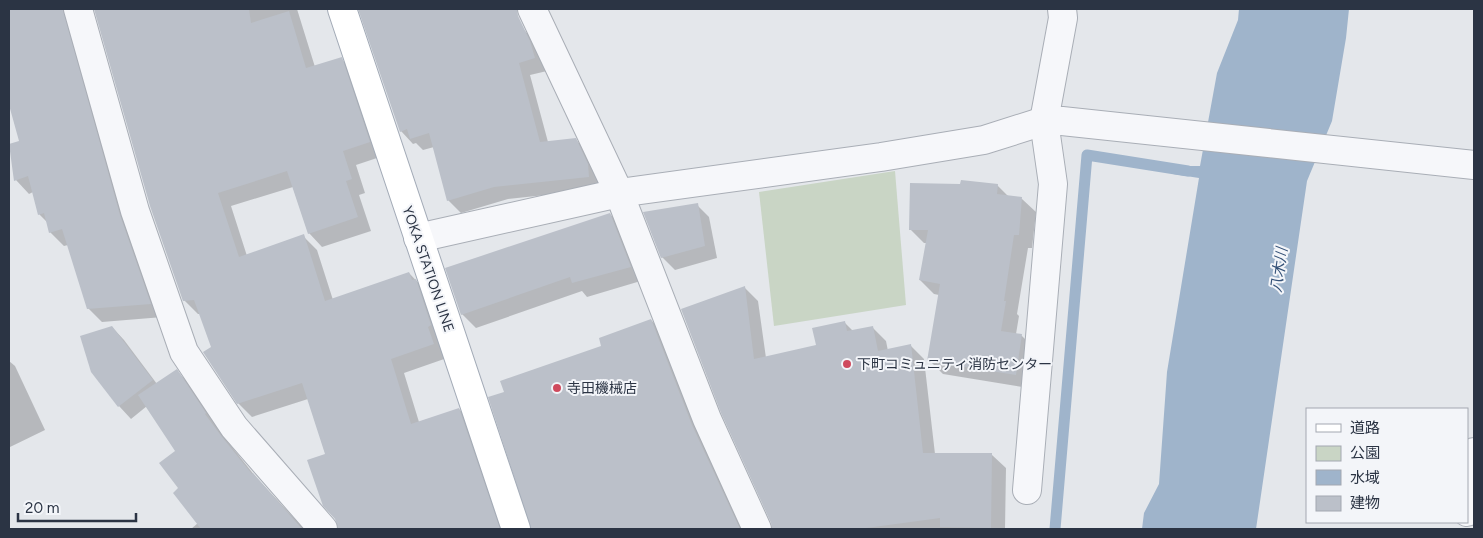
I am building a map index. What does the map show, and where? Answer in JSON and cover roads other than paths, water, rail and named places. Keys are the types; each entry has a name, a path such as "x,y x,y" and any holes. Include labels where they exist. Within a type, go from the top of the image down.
{"main road":[{"name":"YOKA STATION LINE","path":"342,9 516,529"}],"street":[{"path":"78,9 135,211 184,352 234,427 323,529"},
{"path":"532,9 620,193 707,419 757,529"},
{"path":"1027,490 1053,184 1053,121 1063,18 1062,9"},
{"path":"418,238 620,193 881,157 984,140 1053,121 1474,165"},
{"path":"1468,503 1474,452"}],"water":[{"name":"八木川","path":"1239,9 1349,9 1332,121 1307,181 1256,529 1142,529 1144,513 1159,484 1167,372 1199,178 1173,174 1173,166 1200,166 1217,73 1238,20"}],"waterway":[{"path":"1055,529 1087,155 1188,171"}],"place":[{"name":"下町コミュニティ消防センター","path":"847,364"},
{"name":"寺田機械店","path":"557,388"}]}
